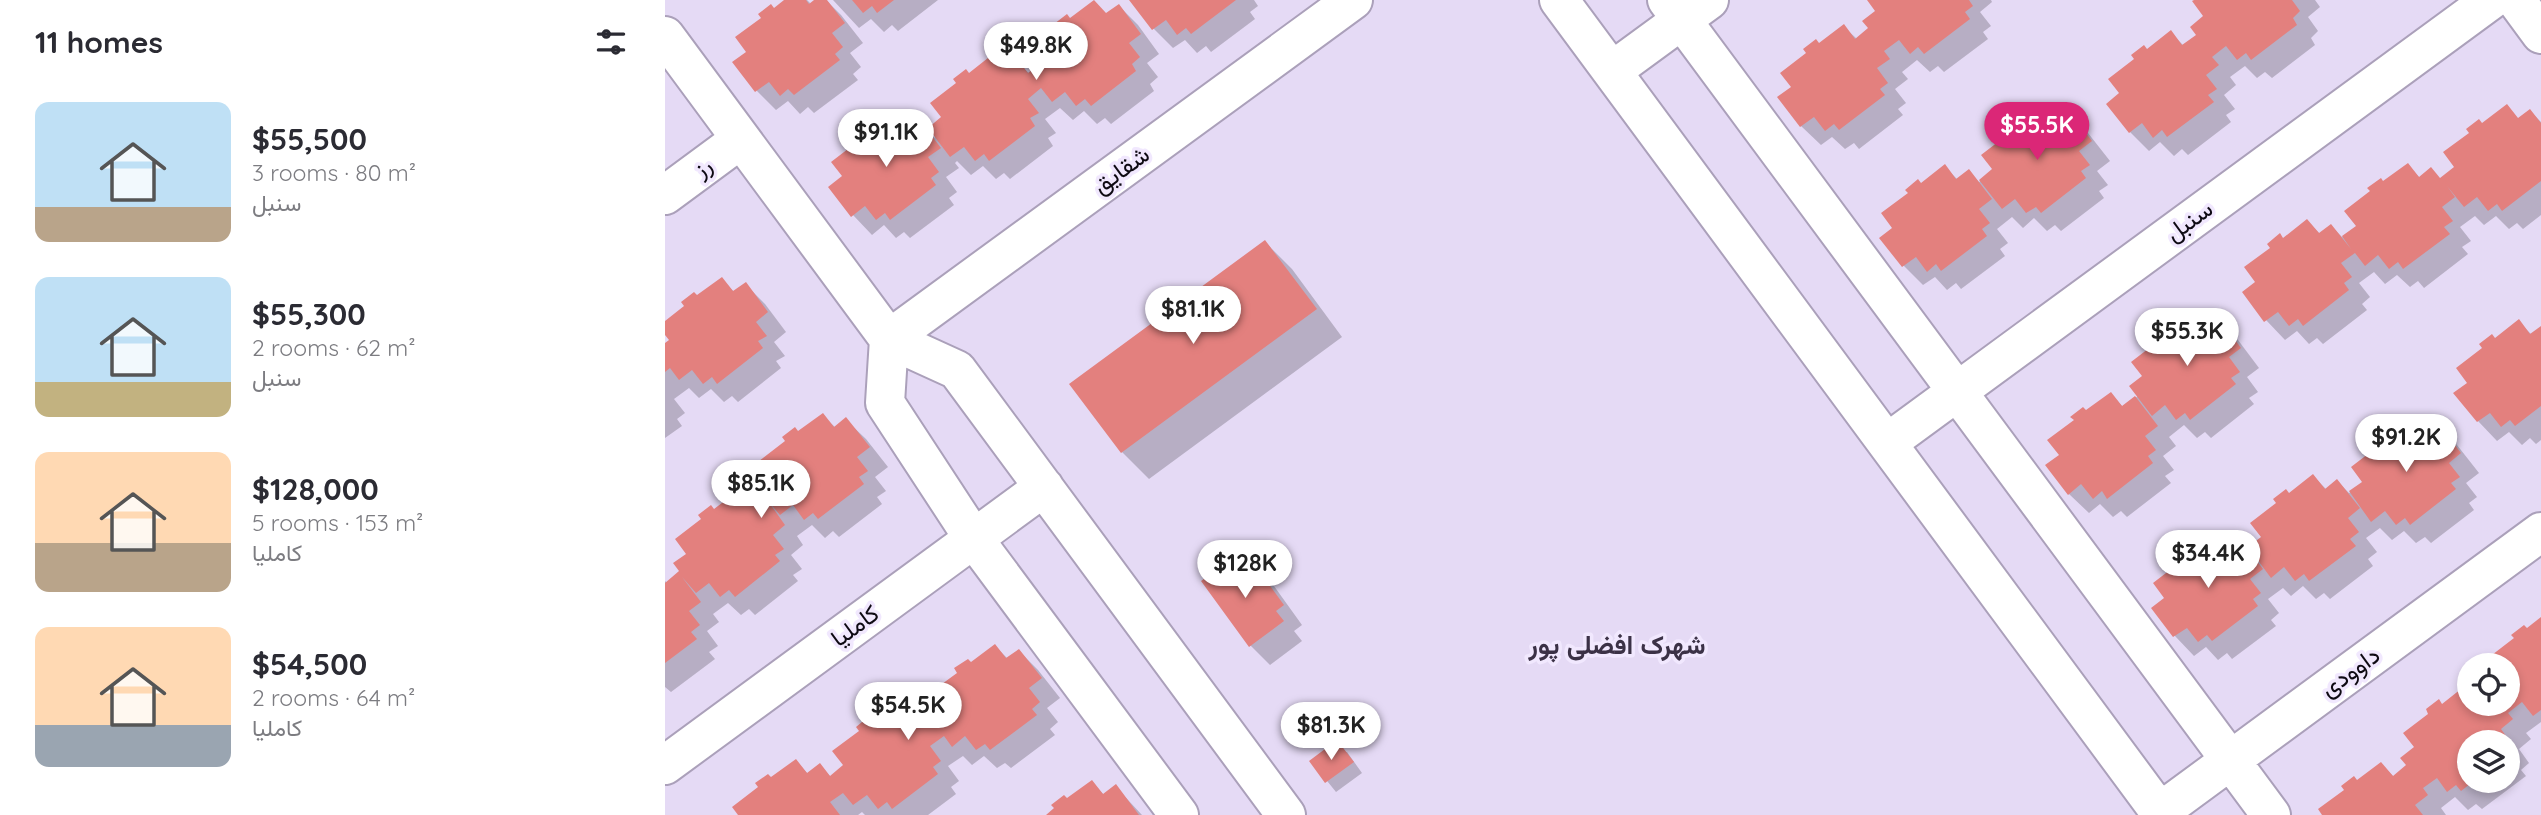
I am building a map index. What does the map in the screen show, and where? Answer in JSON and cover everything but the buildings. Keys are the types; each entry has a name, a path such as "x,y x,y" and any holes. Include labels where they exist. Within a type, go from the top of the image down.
{"street":[{"name":"شقایق","path":"889,339 1353,0"},
{"path":"1559,0 2161,813"},
{"name":"سنبل","path":"1887,443 2491,0"},
{"path":"2516,0 2541,34"},
{"path":"1612,71 1686,7 1957,391 2271,815"},
{"path":"665,36 889,339 957,369 1286,815"},
{"name":"رز","path":"665,195 741,139"},
{"path":"889,339 885,403 974,539 1179,815"},
{"name":"کاملیا","path":"665,765 1044,487"},
{"name":"داوودی","path":"2161,813 2541,532"}],"district":[{"name":"شهرک افضلی ‌پور","path":"1617,645"}]}
